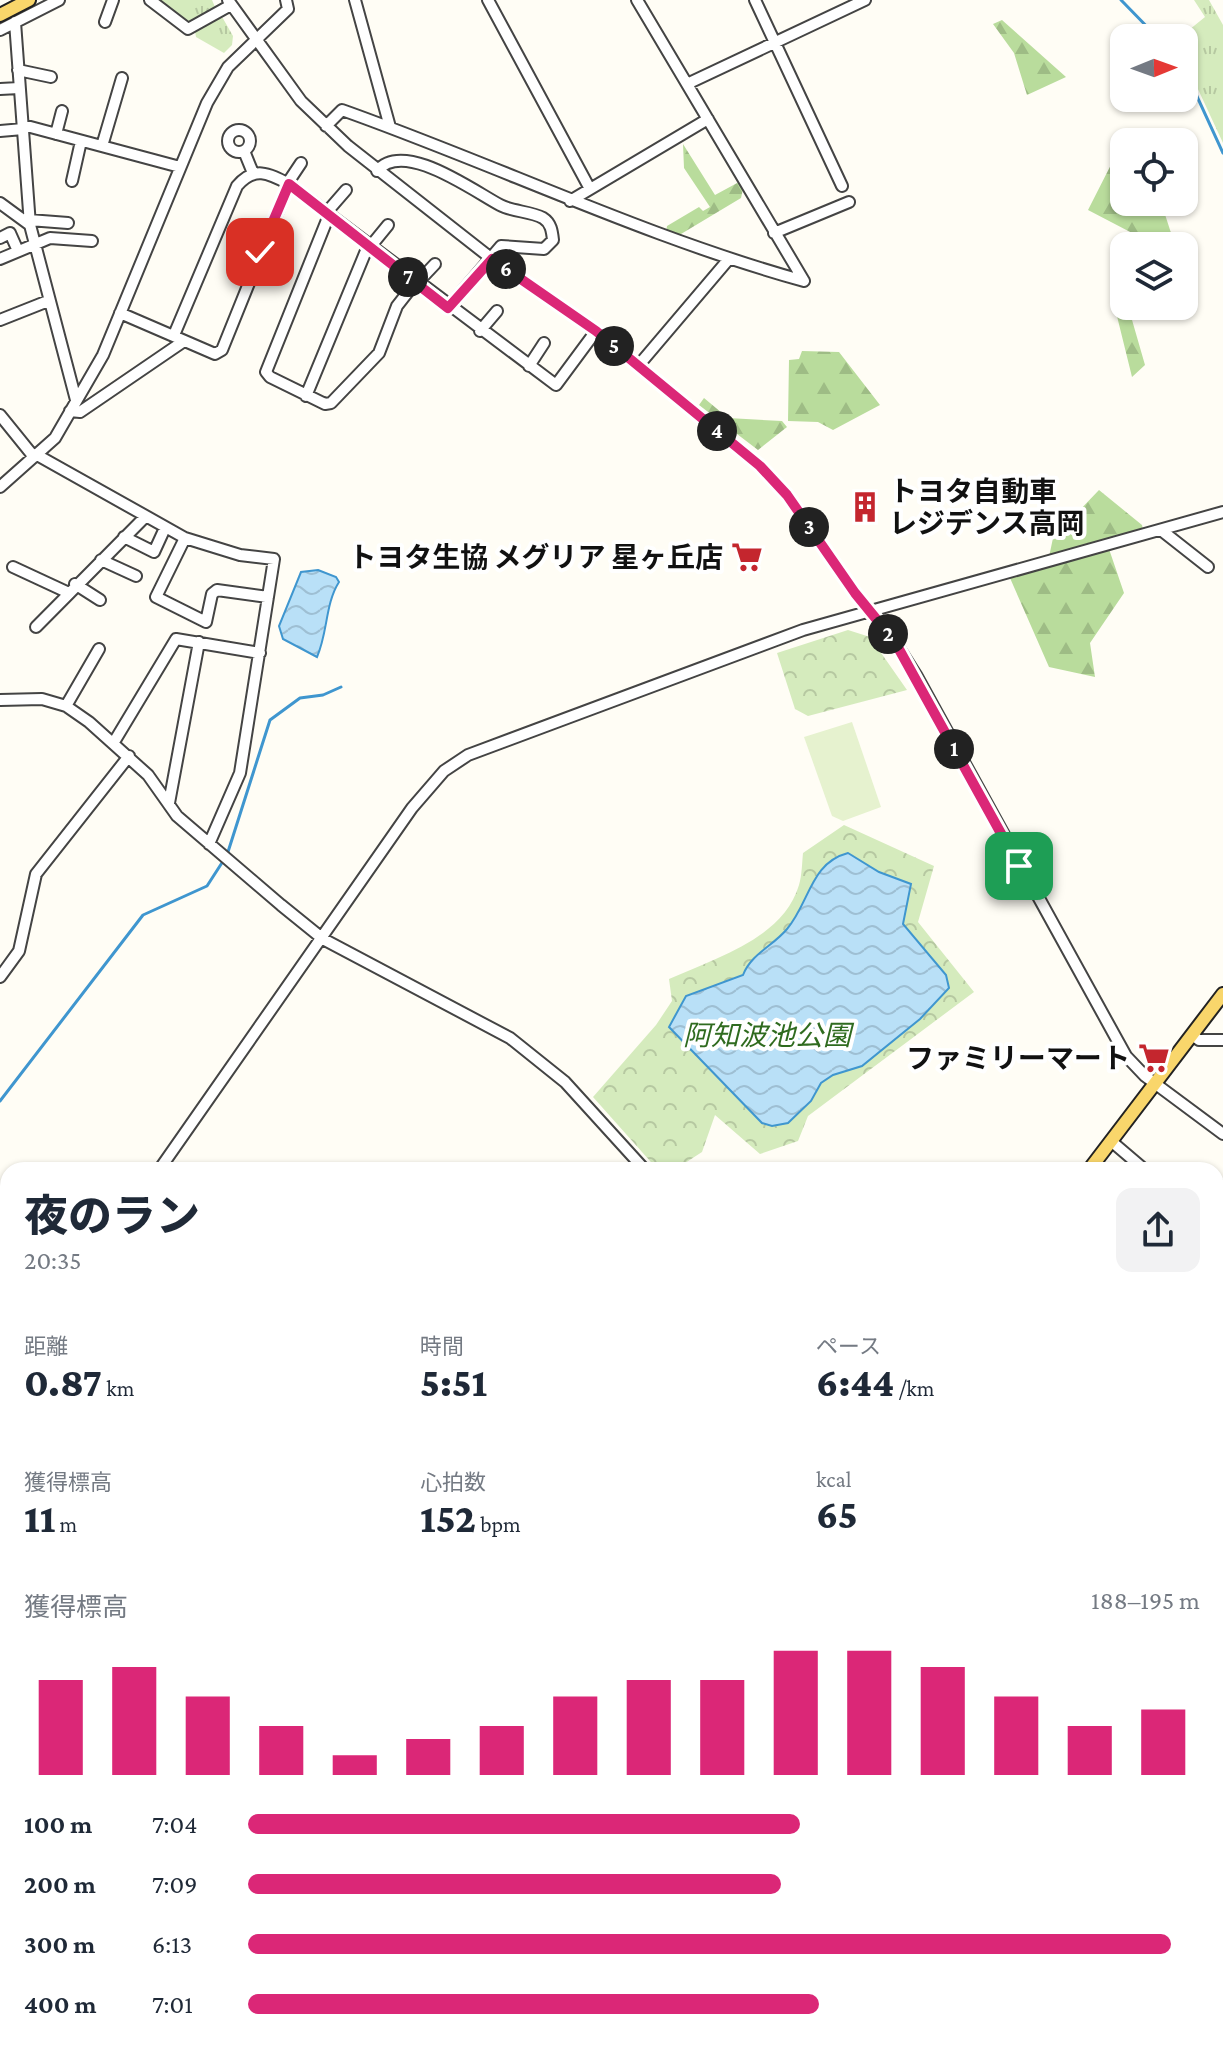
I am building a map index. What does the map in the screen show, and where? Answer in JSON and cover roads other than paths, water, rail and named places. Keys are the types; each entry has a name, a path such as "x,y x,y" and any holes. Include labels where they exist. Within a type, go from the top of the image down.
{"main road":[{"path":"0,15 29,0"},
{"path":"1095,1162 1223,994"}],"street":[{"path":"0,30 59,0"},
{"path":"105,22 113,0"},
{"path":"150,0 188,29 230,2 301,101 377,171 492,259 596,331 760,466 787,495 916,675 1126,1056 1155,1084 1223,1134"},
{"path":"0,487 55,438 103,355 180,167 221,79 255,39 288,9 286,0"},
{"path":"355,0 390,127"},
{"path":"488,0 590,189"},
{"path":"326,126 342,110 728,260 804,281 637,0"},
{"path":"755,0 842,186"},
{"path":"687,84 865,0"},
{"path":"15,22 29,222 76,400"},
{"path":"18,70 51,77"},
{"path":"102,146 122,78"},
{"path":"0,89 19,88"},
{"path":"56,134 62,111"},
{"path":"570,201 708,119"},
{"path":"0,131 23,127 180,167"},
{"path":"72,181 81,141"},
{"path":"244,151 253,173"},
{"path":"377,171 384,161 397,157 439,171 503,207 543,219 552,228 553,240 544,249 501,246 448,308"},
{"path":"120,313 215,354 222,350 288,184 301,163"},
{"path":"174,335 237,186 253,173 266,172 288,184 448,308 556,385 596,331"},
{"path":"346,190 328,214 266,372 270,377 306,396 331,403 379,353 397,306 435,264"},
{"path":"774,233 849,202"},
{"path":"0,203 29,222 68,223"},
{"path":"306,396 369,246 388,225"},
{"path":"0,238 10,233 18,251"},
{"path":"0,259 50,238 92,241"},
{"path":"638,366 728,260"},
{"path":"0,320 48,301"},
{"path":"480,331 497,311"},
{"path":"70,411 80,412 184,341"},
{"path":"529,366 544,343"},
{"path":"0,415 36,456 129,504 144,518 185,538 240,555 274,559 238,782 209,844"},
{"path":"165,1162 412,808 444,771 468,755 868,609 1223,512"},
{"path":"36,627 144,518"},
{"path":"124,537 154,552 165,528"},
{"path":"1161,530 1208,567"},
{"path":"185,538 156,597 206,622 212,594 217,590 268,597"},
{"path":"101,560 136,576"},
{"path":"13,567 100,600"},
{"path":"114,742 176,639 260,653"},
{"path":"169,803 199,642"},
{"path":"66,706 99,649"},
{"path":"0,700 42,699 66,706 129,756 177,816 323,939 510,1038 565,1082 638,1162"},
{"path":"0,977 19,951 36,874 129,756"},
{"path":"1192,1035 1199,1040 1223,1040"},
{"path":"1111,1141 1136,1162"}],"water":[{"path":"318,570 336,577 339,582 331,599 317,657 283,639 279,626 301,572"},
{"name":"阿知波池公園","path":"848,853 879,872 911,884 903,924 946,975 949,988 920,1019 862,1066 833,1075 821,1083 811,1101 788,1123 772,1126 762,1123 669,1027 686,996 743,975 751,961 787,929 818,874 835,858"}],"waterway":[{"path":"1121,0 1144,24"},
{"path":"1198,99 1223,153"},
{"path":"0,1101 143,915 207,886 227,855 270,720 300,698 323,695 341,687"}],"place":[{"name":"トヨタ自動車 レジデンス高岡","path":"865,507"},
{"name":"トヨタ生協 メグリア 星ヶ丘店","path":"747,557"},
{"name":"ファミリーマート","path":"1154,1058"}]}
